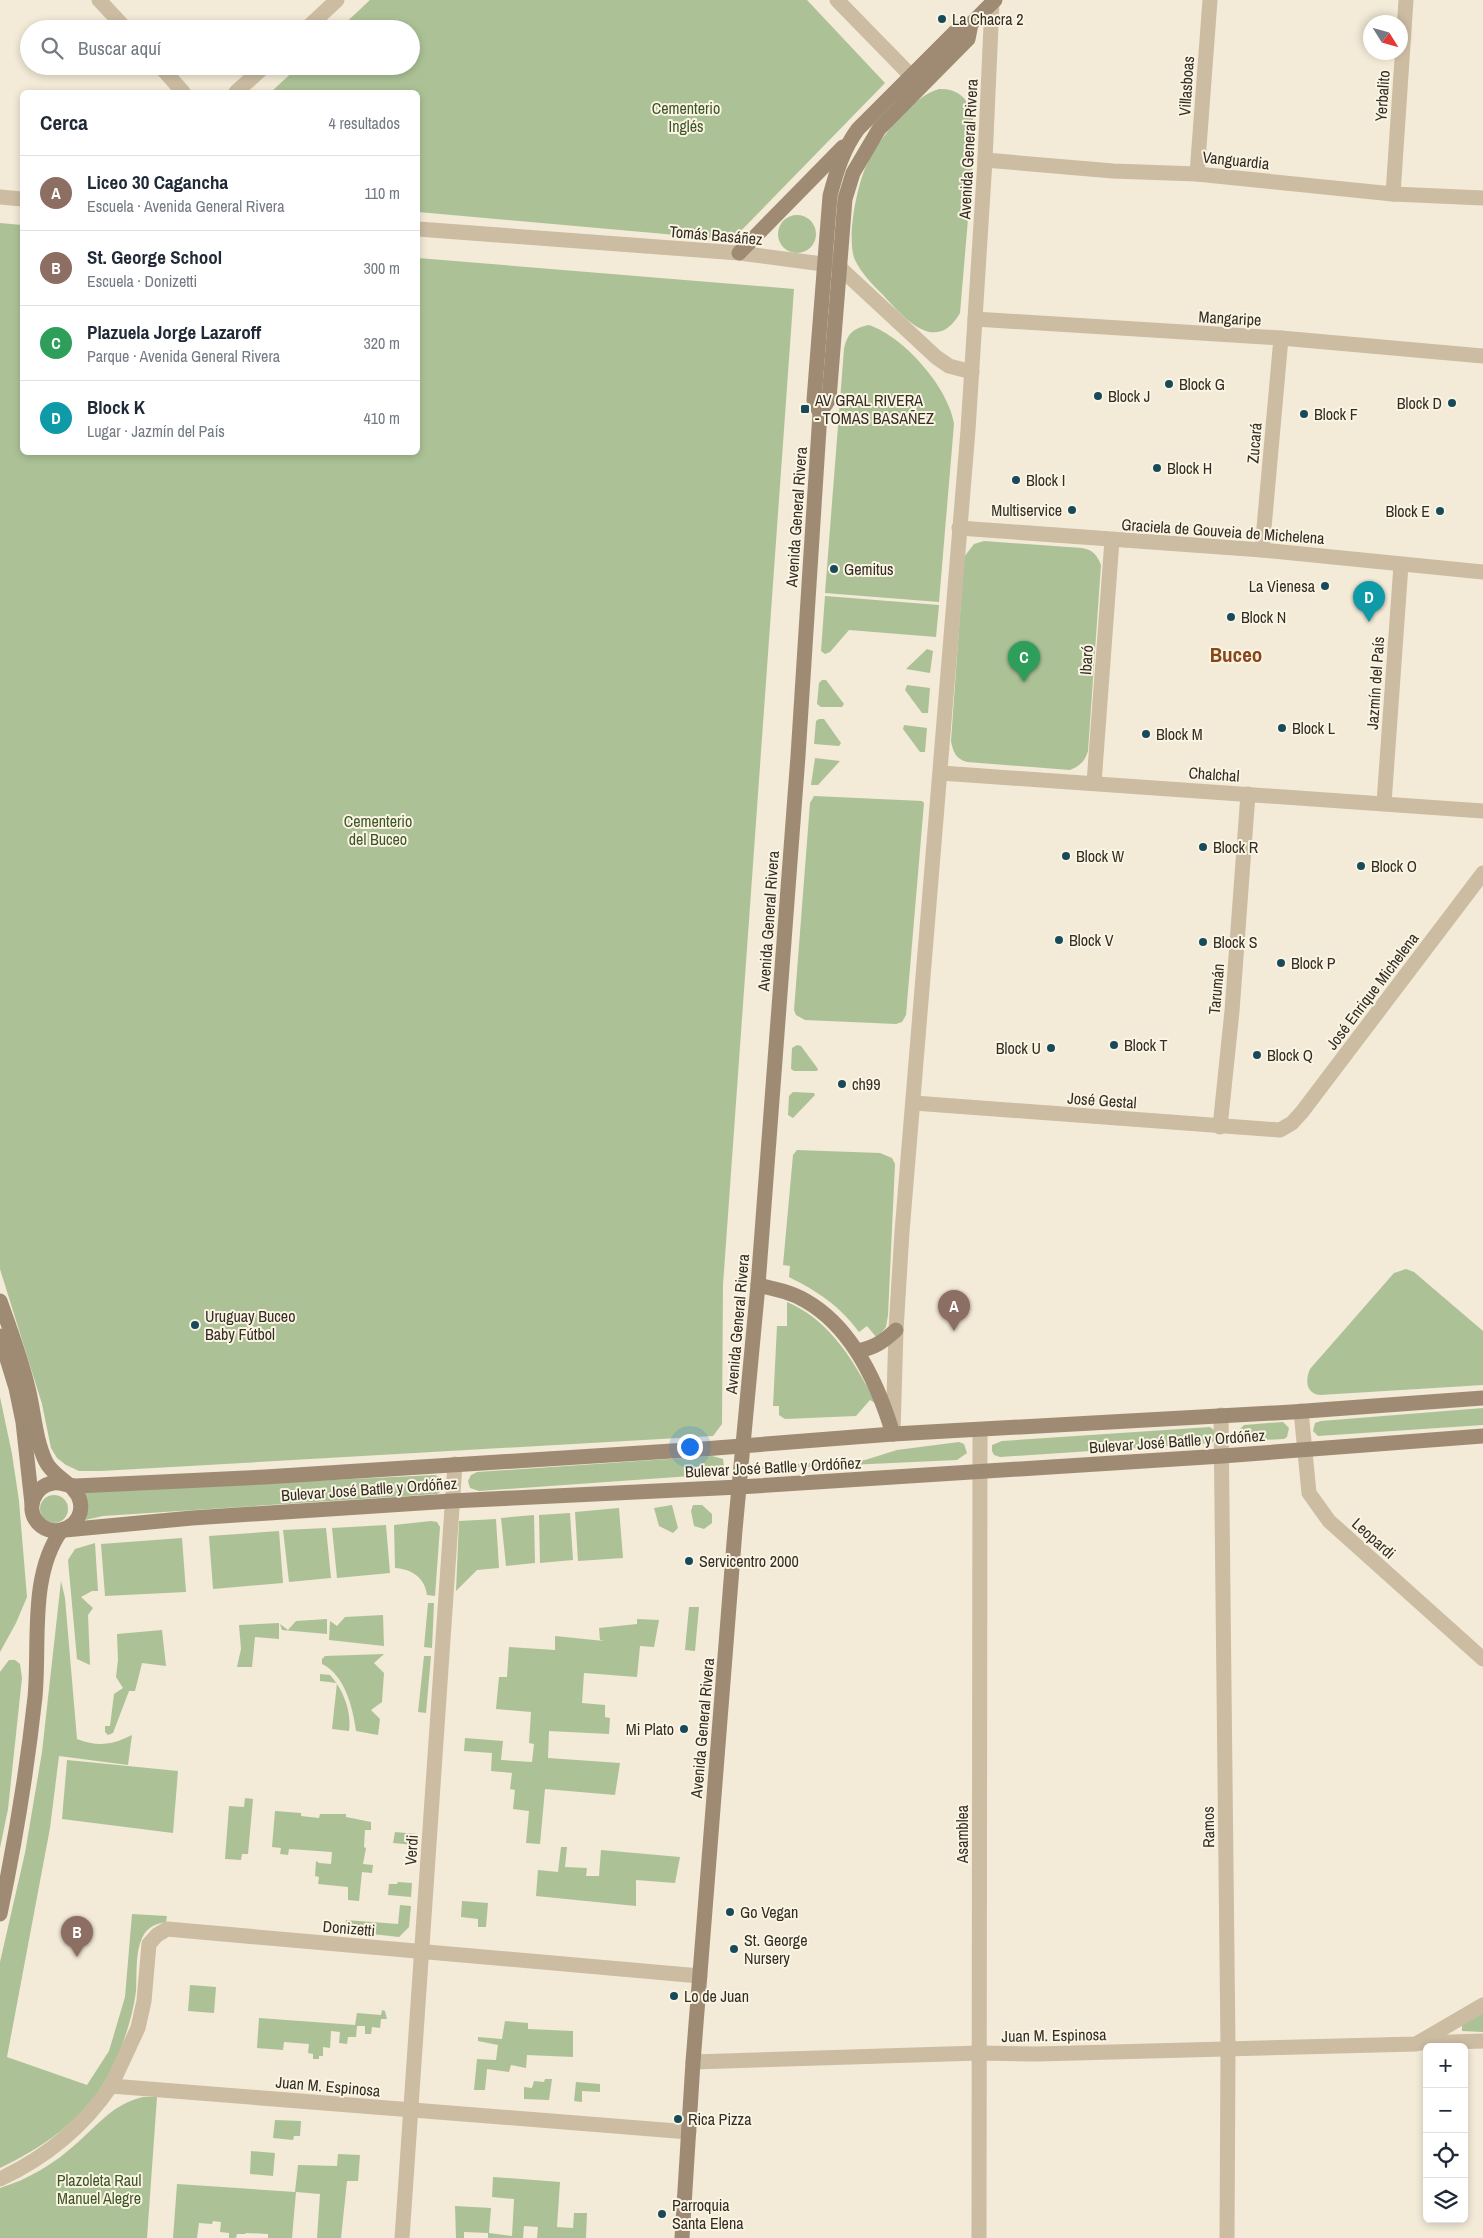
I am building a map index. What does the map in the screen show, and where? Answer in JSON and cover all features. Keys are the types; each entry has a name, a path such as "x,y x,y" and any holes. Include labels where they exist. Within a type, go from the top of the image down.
{"main road":[{"name":"Avenida General Rivera","path":"682,2238 693,2062 739,1487 758,1285 798,756 820,413 829,399 830,196 837,170 850,140 915,80 968,39 971,24 994,2"},
{"name":"Avenida General Rivera","path":"831,265 845,199 853,173 879,129 915,80"},
{"path":"740,253 850,140"},
{"path":"758,1285 784,1291 806,1301 843,1332 857,1351 883,1399 894,1434"},
{"path":"0,1301 28,1386 46,1462 75,1491 81,1507 75,1523 63,1530 46,1557 41,1578 35,1696 10,1866 0,1914"},
{"path":"857,1351 872,1348 883,1342 896,1330"},
{"path":"0,1336 16,1388 23,1422 33,1516 47,1530 63,1530"},
{"name":"Bulevar José Batlle y Ordóñez","path":"66,1484 76,1486 265,1477 743,1446 894,1434 1221,1416 1483,1398"},
{"name":"Bulevar José Batlle y Ordóñez","path":"63,1530 192,1518 451,1501 739,1487 980,1472 1483,1436"},
{"path":"32,1506 40,1489 52,1483 66,1484"}],"street":[{"path":"99,0 118,20"},
{"path":"316,20 337,0"},
{"path":"837,0 915,80"},
{"name":"Villasboas","path":"1197,174 1210,0"},
{"name":"Yerbalito","path":"1393,194 1406,0"},
{"name":"Avenida General Rivera","path":"894,1434 896,1330 922,976 941,773 972,372 994,2"},
{"path":"168,75 181,90"},
{"path":"238,90 255,75"},
{"name":"Vanguardia","path":"986,160 1112,171 1197,174 1393,194 1483,198"},
{"path":"0,197 20,199"},
{"name":"Tomás Basáñez","path":"420,229 740,253 831,265"},
{"path":"831,265 936,357 949,366 972,372"},
{"name":"Mangaripe","path":"975,319 1281,338 1483,356"},
{"name":"Zucará","path":"1262,550 1281,338"},
{"name":"Graciela de Gouveia de Michelena","path":"960,528 1262,550 1483,572"},
{"name":"Ibaró","path":"1094,783 1112,540"},
{"name":"Jazmín del País","path":"1384,803 1401,565"},
{"name":"Chalchal","path":"941,773 1483,811"},
{"name":"Tarumán","path":"1220,1126 1234,993 1248,794"},
{"name":"José Enrique Michelena","path":"1286,1127 1296,1119 1324,1083 1483,873"},
{"name":"José Gestal","path":"914,1103 1274,1131 1286,1127"},
{"name":"Leopardi","path":"1301,1411 1309,1493 1319,1510 1483,1659"},
{"name":"Ramos","path":"1221,1416 1228,2048 1227,2238"},
{"name":"Asamblea","path":"979,2238 980,1430"},
{"name":"Verdi","path":"402,2238 455,1464"},
{"name":"Donizetti","path":"111,2086 138,2028 144,2001 149,1944 157,1935 167,1929 422,1953 700,1976"},
{"name":"Juan M. Espinosa","path":"1416,2044 1483,2005"},
{"name":"Juan M. Espinosa","path":"693,2062 979,2053 1037,2054 1483,2042"},
{"path":"0,2179 26,2166 56,2145 81,2122 111,2086"},
{"name":"Juan M. Espinosa","path":"111,2086 689,2132"}],"green space":[{"name":"Cementerio Inglés","path":"370,0 807,0 885,83 732,240 420,212 420,90 273,90 289,75 420,75 420,20 349,20"},
{"path":"939,89 949,90 963,97 971,111 975,137 960,313 951,325 941,331 931,332 911,323 861,270 855,260 853,251 852,226 856,198 863,173 872,154 888,131 908,109 918,100"},
{"path":"797,215 810,221 816,234 810,247 797,253 784,247 778,234 784,221"},
{"name":"Cementerio del Buceo","path":"0,223 20,225 20,455 420,455 420,258 794,289 723,1285 722,1424 713,1436 79,1471 57,1458 51,1448 42,1404 0,1269"},
{"path":"869,325 896,340 922,365 943,395 954,424 939,602 825,593 844,349 847,339 852,332"},
{"path":"984,541 1082,548 1094,554 1101,565 1088,751 1082,763 1070,770 967,762 958,757 953,748 951,741 964,557 974,544"},
{"path":"825,596 939,605 936,637 849,630 830,652 825,654 821,651"},
{"path":"927,649 933,651 930,673 906,669"},
{"path":"822,680 826,680 844,704 842,707 821,707 817,704 819,683"},
{"path":"907,685 930,688 928,713 922,713 905,690"},
{"path":"824,719 841,743 839,746 814,744 816,721"},
{"path":"904,725 927,728 925,752 920,752 903,729"},
{"path":"815,758 840,761 818,785 811,785"},
{"path":"814,796 922,801 924,803 906,1015 902,1022 896,1024 805,1020 796,1015 794,1010 810,803"},
{"path":"797,1045 801,1046 818,1069 817,1071 794,1071 791,1069 792,1048"},
{"path":"793,1092 814,1093 815,1095 793,1118 788,1115 789,1096"},
{"path":"797,1150 880,1153 892,1158 895,1164 888,1315 886,1327 877,1338 867,1326 859,1332 836,1307 789,1277 790,1266 783,1265 793,1155"},
{"path":"1406,1269 1414,1272 1483,1331 1483,1385 1320,1395 1312,1392 1307,1382 1310,1369 1394,1273"},
{"path":"787,1302 812,1316 833,1336 858,1371 875,1403 870,1400 856,1416 785,1419 779,1415 779,1406 773,1406 777,1326 787,1326"},
{"path":"0,1397 12,1454 19,1501 27,1597 16,1623 0,1652"},
{"path":"1483,1408 1483,1425 1318,1436 1313,1431 1315,1423 1321,1421"},
{"path":"1283,1422 1289,1428 1287,1437 1284,1439 1244,1441 1239,1436 1239,1430 1244,1425"},
{"path":"1210,1427 1214,1430 1215,1440 1211,1443 1000,1457 994,1455 992,1451 992,1445 1002,1441"},
{"path":"959,1442 964,1444 967,1453 957,1460 762,1469 763,1466 865,1460 897,1450"},
{"path":"712,1456 723,1459 724,1468 719,1474 479,1491 470,1488 468,1481 471,1475 477,1472"},
{"path":"435,1475 440,1477 444,1484 442,1491 437,1494 103,1516 85,1520 82,1492"},
{"path":"54,1495 64,1499 68,1509 64,1519 54,1523 44,1519 40,1509 44,1499"},
{"path":"672,1505 678,1528 673,1533 659,1526 654,1508"},
{"path":"693,1505 702,1505 712,1514 712,1523 704,1529 694,1526 691,1511"},
{"path":"619,1508 623,1558 578,1561 575,1512"},
{"path":"570,1513 573,1560 540,1563 539,1515"},
{"path":"534,1515 535,1563 506,1566 501,1518"},
{"path":"496,1519 499,1568 477,1570 456,1591 459,1521"},
{"path":"437,1522 440,1527 435,1596 427,1595 424,1584 412,1572 395,1568 394,1525"},
{"path":"386,1525 390,1573 337,1578 332,1528"},
{"path":"326,1528 331,1578 289,1582 283,1530"},
{"path":"279,1531 283,1583 213,1589 209,1536"},
{"path":"182,1538 186,1592 105,1596 101,1544"},
{"path":"95,1543 98,1591 92,1591 81,1597 93,1608 88,1615 90,1665 77,1659 68,1560 75,1549"},
{"path":"61,1581 65,1598 77,1739 105,1744 132,1735 128,1765 59,1756 50,1828 7,2057 87,2085 109,2051 125,1997 132,1914 167,1916 166,1922 146,1931 142,1938 137,1957 134,2003 125,2038 116,2060 96,2095 85,2109 45,2143 0,2168 0,1962 25,1853 42,1752"},
{"path":"428,1603 434,1603 432,1648 424,1647"},
{"path":"689,1607 699,1607 695,1651 685,1650"},
{"path":"383,1615 384,1646 329,1640 330,1621 337,1626 345,1617"},
{"path":"327,1619 327,1634 282,1630 280,1624 288,1630 296,1621"},
{"path":"637,1619 659,1620 654,1647 640,1646 637,1677 584,1673 582,1703 605,1705 605,1717 610,1718 609,1734 549,1731 548,1758 620,1763 615,1795 545,1789 540,1844 526,1843 529,1811 513,1809 515,1790 510,1789 512,1773 491,1771 492,1753 464,1751 465,1738 503,1741 501,1760 532,1762 534,1744 529,1743 531,1712 496,1709 499,1677 507,1677 509,1647 555,1650 555,1636 604,1641 600,1640 599,1628 637,1624"},
{"path":"279,1623 279,1639 255,1637 252,1667 237,1667 241,1649 239,1625"},
{"path":"162,1630 166,1666 142,1663 135,1691 129,1691 113,1733 108,1735 105,1732 105,1726 110,1726 114,1694 123,1688 116,1677 118,1660 117,1634"},
{"path":"384,1654 374,1663 384,1673 382,1702 371,1710 380,1719 378,1735 356,1731 353,1712 342,1684 330,1669 322,1664 322,1659 325,1656"},
{"path":"424,1656 431,1656 426,1713 418,1712"},
{"path":"9,1660 15,1660 20,1664 22,1678 8,1809 0,1848 0,1672"},
{"path":"320,1674 330,1675 336,1683 320,1681"},
{"path":"337,1684 346,1701 350,1724 349,1731 332,1729"},
{"path":"67,1760 178,1771 173,1833 62,1819"},
{"path":"245,1798 253,1799 248,1854 242,1854 241,1860 225,1859 229,1806 244,1807"},
{"path":"275,1811 301,1813 301,1816 319,1818 320,1814 346,1814 346,1817 371,1822 371,1830 365,1830 364,1847 366,1848 363,1864 373,1865 372,1873 362,1872 359,1901 348,1900 348,1887 318,1884 319,1877 315,1876 316,1861 331,1864 332,1852 289,1849 288,1855 280,1854 281,1848 272,1847"},
{"path":"395,1832 417,1834 415,1845 393,1843"},
{"path":"561,1847 567,1847 565,1867 587,1868 586,1876 599,1876 601,1850 680,1857 675,1883 636,1880 636,1906 536,1896 538,1870 558,1872"},
{"path":"398,1882 412,1883 411,1897 388,1895 389,1884 397,1884"},
{"path":"462,1901 488,1903 486,1927 478,1927 478,1919 461,1917"},
{"path":"400,1905 411,1906 409,1927 399,1937 345,1931 346,1920 398,1924"},
{"path":"190,1985 216,1987 214,2013 188,2011"},
{"path":"382,2010 385,2011 387,2019 381,2019 380,2028 372,2027 371,2034 365,2034 365,2026 357,2026 356,2037 348,2037 347,2044 339,2043 340,2032 331,2031 330,2048 323,2047 323,2056 319,2056 319,2059 313,2059 313,2054 308,2053 309,2044 284,2042 283,2050 257,2048 259,2018 355,2025 357,2013 381,2015"},
{"path":"1483,2013 1483,2032 1462,2031 1462,2025"},
{"path":"505,2021 528,2023 528,2029 573,2031 573,2057 527,2055 526,2068 511,2065 509,2072 487,2069 485,2090 474,2090 477,2059 496,2060 498,2045 478,2041 478,2037 502,2039"},
{"path":"545,2079 552,2079 549,2100 524,2099 524,2087 532,2088 534,2081 544,2082"},
{"path":"576,2082 600,2084 600,2092 582,2091 582,2102 574,2101"},
{"name":"Plazoleta Raul Manuel Alegre","path":"143,2097 157,2097 147,2238 0,2238 0,2188 21,2180 50,2164 123,2104"},
{"path":"275,2120 301,2121 300,2136 294,2136 293,2140 273,2138"},
{"path":"251,2151 275,2153 273,2176 250,2174"},
{"path":"338,2154 360,2155 358,2181 347,2181 341,2238 317,2238 320,2194 296,2192 292,2238 268,2238 268,2234 246,2233 237,2234 236,2238 229,2238 229,2233 220,2232 221,2222 213,2221 212,2224 199,2223 197,2238 173,2238 177,2184 295,2192 298,2165 337,2166"},
{"path":"493,2177 560,2182 557,2227 573,2228 574,2213 587,2213 586,2238 537,2238 538,2227 524,2226 523,2238 488,2238 488,2233 464,2232 464,2238 456,2238 455,2206 491,2208 489,2233 512,2236 514,2199 492,2197"}],"place":[{"name":"La Chacra 2","path":"942,19"},
{"name":"Block G","path":"1169,384"},
{"name":"Block J","path":"1098,396"},
{"name":"Block D","path":"1452,403"},
{"name":"AV GRAL RIVERA - TOMAS BASAÑEZ","path":"805,409"},
{"name":"Block F","path":"1304,414"},
{"name":"Block H","path":"1157,468"},
{"name":"Block I","path":"1016,480"},
{"name":"Multiservice","path":"1072,510"},
{"name":"Block E","path":"1440,511"},
{"name":"Gemitus","path":"834,569"},
{"name":"La Vienesa","path":"1325,586"},
{"name":"Block N","path":"1231,617"},
{"name":"Block K","path":"1369,622"},
{"name":"Plazuela Jorge Lazaroff","path":"1024,682"},
{"name":"Block L","path":"1282,728"},
{"name":"Block M","path":"1146,734"},
{"name":"Block R","path":"1203,847"},
{"name":"Block W","path":"1066,856"},
{"name":"Block O","path":"1361,866"},
{"name":"Block V","path":"1059,940"},
{"name":"Block S","path":"1203,942"},
{"name":"Block P","path":"1281,963"},
{"name":"Block T","path":"1114,1045"},
{"name":"Block U","path":"1051,1048"},
{"name":"Block Q","path":"1257,1055"},
{"name":"ch99","path":"842,1084"},
{"name":"Uruguay Buceo Baby Fútbol","path":"195,1325"},
{"name":"Liceo 30 Cagancha","path":"954,1331"},
{"name":"Servicentro 2000","path":"689,1561"},
{"name":"Mi Plato","path":"684,1729"},
{"name":"Go Vegan","path":"730,1912"},
{"name":"St. George Nursery","path":"734,1949"},
{"name":"St. George School","path":"77,1957"},
{"name":"Lo de Juan","path":"674,1996"},
{"name":"Rica Pizza","path":"678,2119"},
{"name":"Parroquia Santa Elena","path":"662,2214"}],"district":[{"name":"Buceo","path":"1236,655"}]}
